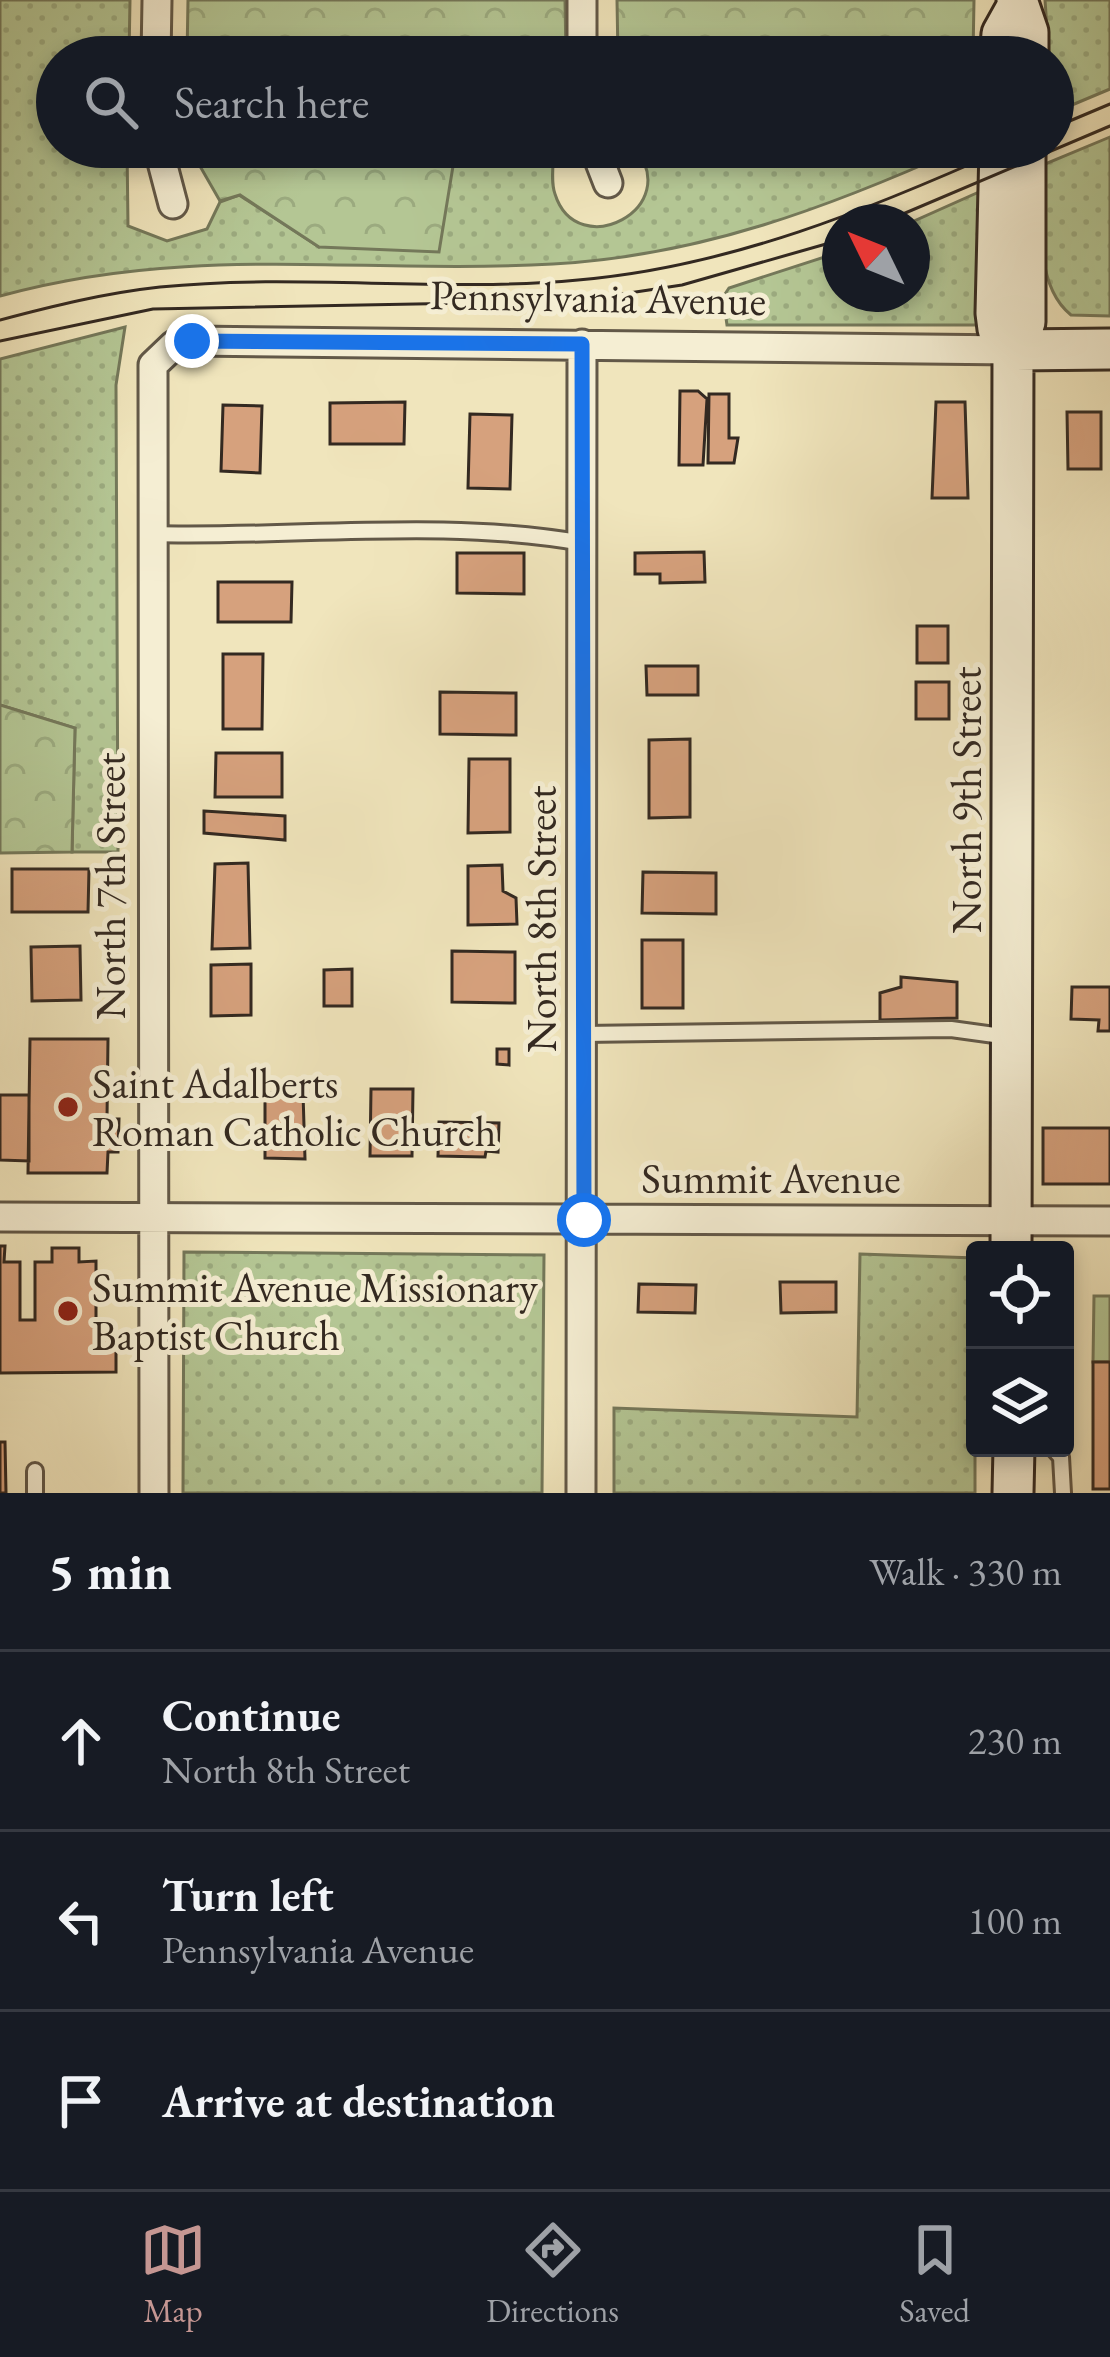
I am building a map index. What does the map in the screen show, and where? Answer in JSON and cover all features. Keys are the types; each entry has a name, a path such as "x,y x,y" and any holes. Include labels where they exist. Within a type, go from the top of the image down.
{"main road":[{"path":"1002,36 1017,4"},
{"path":"1017,4 1028,36"},
{"name":"North 9th Street","path":"999,168 996,313 998,329 1012,350"},
{"name":"North 9th Street","path":"1011,1235 1012,350 1024,322 1025,168"},
{"name":"Pennsylvania Avenue","path":"1012,350 1110,349"},
{"path":"1013,1493 1014,1457"}],"street":[{"path":"156,36 157,0"},
{"path":"582,0 582,36"},
{"path":"164,168 173,204"},
{"path":"602,168 608,183"},
{"name":"Pennsylvania Avenue","path":"160,355 192,341 1012,350"},
{"name":"North 8th Street","path":"581,1493 582,344"},
{"name":"North 7th Street","path":"154,1493 150,378 160,355"},
{"name":"Summit Avenue","path":"0,1217 584,1220 1011,1235 1110,1221"}],"lane":[{"path":"152,534 267,537 377,531 583,543"},
{"path":"584,1034 951,1029 1014,1037"},
{"path":"1061,1457 1064,1493"},
{"path":"35,1471 35,1493"}],"green space":[{"path":"0,0 130,0 129,36 36,36 36,168 127,168 128,226 167,241 207,229 220,202 239,195 319,247 441,168 553,168 555,194 567,215 584,225 603,226 622,220 638,207 647,190 645,168 914,168 763,225 607,259 482,266 209,265 71,280 0,296"},
{"path":"188,0 565,0 566,36 187,36"},
{"path":"617,0 974,0 973,36 618,36"},
{"path":"1045,0 1110,0 1110,89 1074,104 1074,36 1048,36"},
{"path":"1110,137 1110,316 1071,315 1058,301 1045,265 1045,168 1074,168 1074,152"},
{"path":"201,168 453,168 439,252 319,247 240,195 220,201"},
{"path":"979,192 978,325 727,325 723,297 729,288 822,258 822,312 930,312 930,214"},
{"path":"125,327 116,385 118,852 72,852 75,728 0,705 0,359"},
{"path":"0,705 75,728 72,852 0,853"},
{"path":"184,1252 544,1255 542,1493 183,1493"},
{"path":"860,1254 966,1258 966,1457 975,1457 975,1493 614,1493 614,1408 857,1417"},
{"path":"1094,1296 1110,1296 1110,1362 1093,1362"}],"building":[{"path":"680,391 698,391 707,399 703,465 679,465"},
{"path":"709,394 729,394 729,438 738,438 734,463 708,463"},
{"path":"405,402 404,444 330,444 330,403"},
{"path":"936,402 965,402 968,498 932,498"},
{"path":"223,405 262,406 260,473 221,471"},
{"path":"1067,412 1101,412 1101,469 1068,469"},
{"path":"470,414 512,415 510,489 468,488"},
{"path":"704,552 705,582 660,583 660,574 635,574 635,553"},
{"path":"457,553 524,553 524,594 457,593"},
{"path":"218,582 292,582 291,622 218,622"},
{"path":"917,626 948,626 948,663 917,663"},
{"path":"223,654 263,654 262,729 223,729"},
{"path":"646,666 698,666 698,695 647,695"},
{"path":"916,682 949,682 949,719 916,719"},
{"path":"440,692 516,693 516,735 440,734"},
{"path":"690,739 690,817 649,818 649,740"},
{"path":"216,753 282,753 282,797 215,797"},
{"path":"469,759 510,759 510,832 468,833"},
{"path":"204,811 285,816 285,840 204,833"},
{"path":"248,863 250,948 212,949 215,864"},
{"path":"502,865 503,891 516,898 517,924 468,925 468,866"},
{"path":"12,869 89,869 88,912 12,912"},
{"path":"643,872 716,873 716,914 642,913"},
{"path":"642,940 683,940 683,1008 642,1008"},
{"path":"80,946 81,1000 32,1001 31,947"},
{"path":"452,951 515,952 515,1003 452,1002"},
{"path":"251,964 251,1015 211,1016 211,965"},
{"path":"352,969 352,1006 324,1006 324,970"},
{"path":"901,977 957,982 957,1018 880,1020 880,993 901,987"},
{"path":"1072,987 1110,987 1110,1031 1098,1031 1099,1020 1071,1019"},
{"name":"Saint Adalberts Roman Catholic Church","path":"30,1039 108,1039 107,1119 119,1119 118,1152 108,1152 107,1173 28,1173"},
{"path":"497,1049 509,1049 509,1065 497,1064"},
{"path":"371,1089 413,1089 412,1156 370,1156"},
{"path":"265,1093 303,1093 305,1159 265,1158"},
{"path":"0,1095 29,1095 29,1161 0,1160"},
{"path":"439,1122 499,1123 498,1152 486,1151 485,1157 438,1156"},
{"path":"1043,1128 1110,1128 1110,1184 1043,1184"},
{"path":"0,1246 5,1246 4,1262 20,1262 20,1320 35,1320 35,1262 52,1262 52,1248 79,1248 79,1262 96,1261 96,1331 116,1331 116,1372 0,1373"},
{"path":"780,1282 836,1282 836,1312 781,1313"},
{"path":"639,1284 696,1285 695,1313 638,1312"},
{"path":"1093,1362 1110,1362 1110,1489 1093,1489"},
{"path":"0,1442 5,1442 6,1493 0,1493"}],"tram line":[{"path":"1074,119 1110,104"},
{"path":"1074,141 1110,126"},
{"path":"0,320 99,296 212,283 473,285 634,273 799,232 960,168"},
{"path":"926,204 1011,168"},
{"path":"0,341 153,309 576,301 682,285 822,245"}],"place":[{"name":"Saint Adalberts Roman Catholic Church","path":"68,1107"},
{"name":"Summit Avenue Missionary Baptist Church","path":"68,1311"}],"route":[{"path":"192,341 582,344 584,1220"}]}
